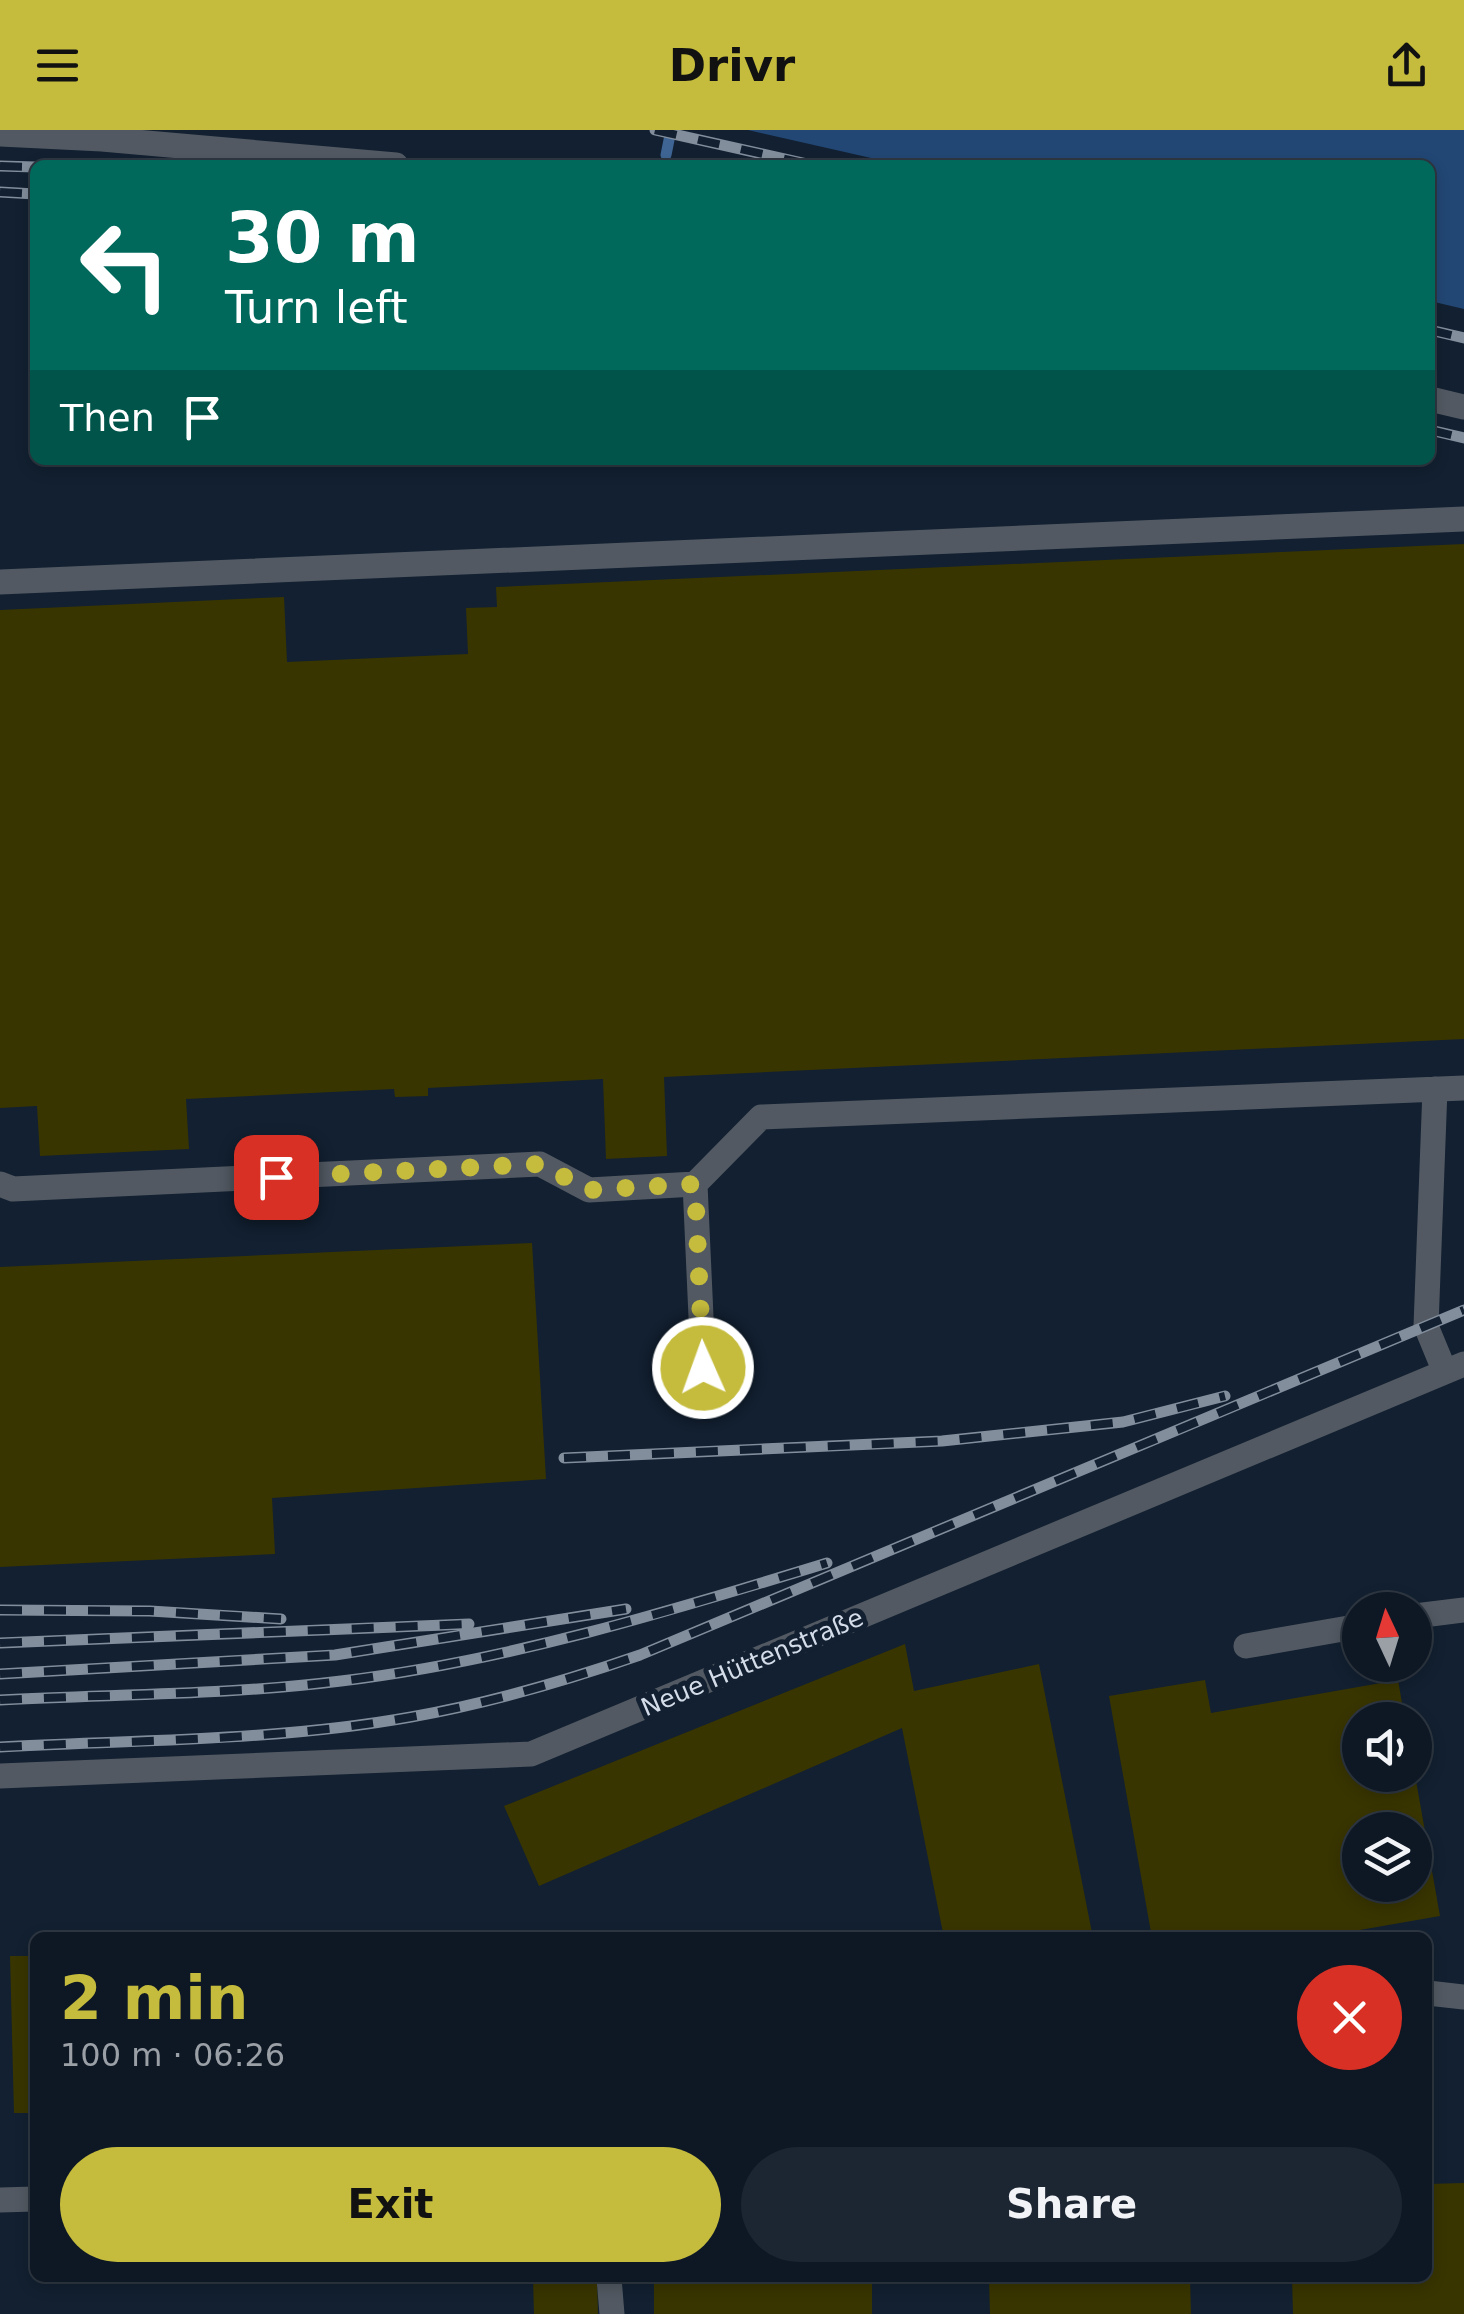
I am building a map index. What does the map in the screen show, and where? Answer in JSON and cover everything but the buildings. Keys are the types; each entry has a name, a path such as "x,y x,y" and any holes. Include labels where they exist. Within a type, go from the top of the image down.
{"street":[{"path":"0,134 102,138 342,160"},
{"path":"1435,399 1464,407"},
{"path":"0,582 1464,519"},
{"path":"0,1184 13,1189 540,1164 589,1190 695,1184 761,1117 1464,1088"},
{"path":"1435,1089 1426,1326 1454,1368"},
{"path":"695,1184 705,1405"},
{"name":"Neue Hüttenstraße","path":"0,1776 531,1754 1454,1368"},
{"path":"1432,1614 1464,1610"},
{"path":"1246,1646 1342,1629"},
{"path":"1432,1993 1464,1997"},
{"path":"0,2200 30,2199"},
{"path":"609,2282 612,2314"}],"shaded area":[{"path":"748,130 1464,130 1464,309 1435,302 1435,160 880,160"}],"waterway":[{"path":"666,155 671,130"}],"railway":[{"path":"655,130 790,160"},
{"path":"0,166 30,167"},
{"path":"0,192 30,194"},
{"path":"1435,331 1464,338"},
{"path":"1435,431 1464,438"},
{"path":"0,1747 309,1731 411,1717 555,1682 640,1655 1464,1310"},
{"path":"564,1458 942,1441 1123,1422 1225,1396"},
{"path":"0,1700 256,1689 403,1672 586,1633 827,1563"},
{"path":"0,1674 335,1655 626,1609"},
{"path":"0,1610 150,1611 281,1619"},
{"path":"0,1643 469,1624"}],"route":[{"path":"276,1177 540,1164 589,1190 695,1184 703,1368"}]}
